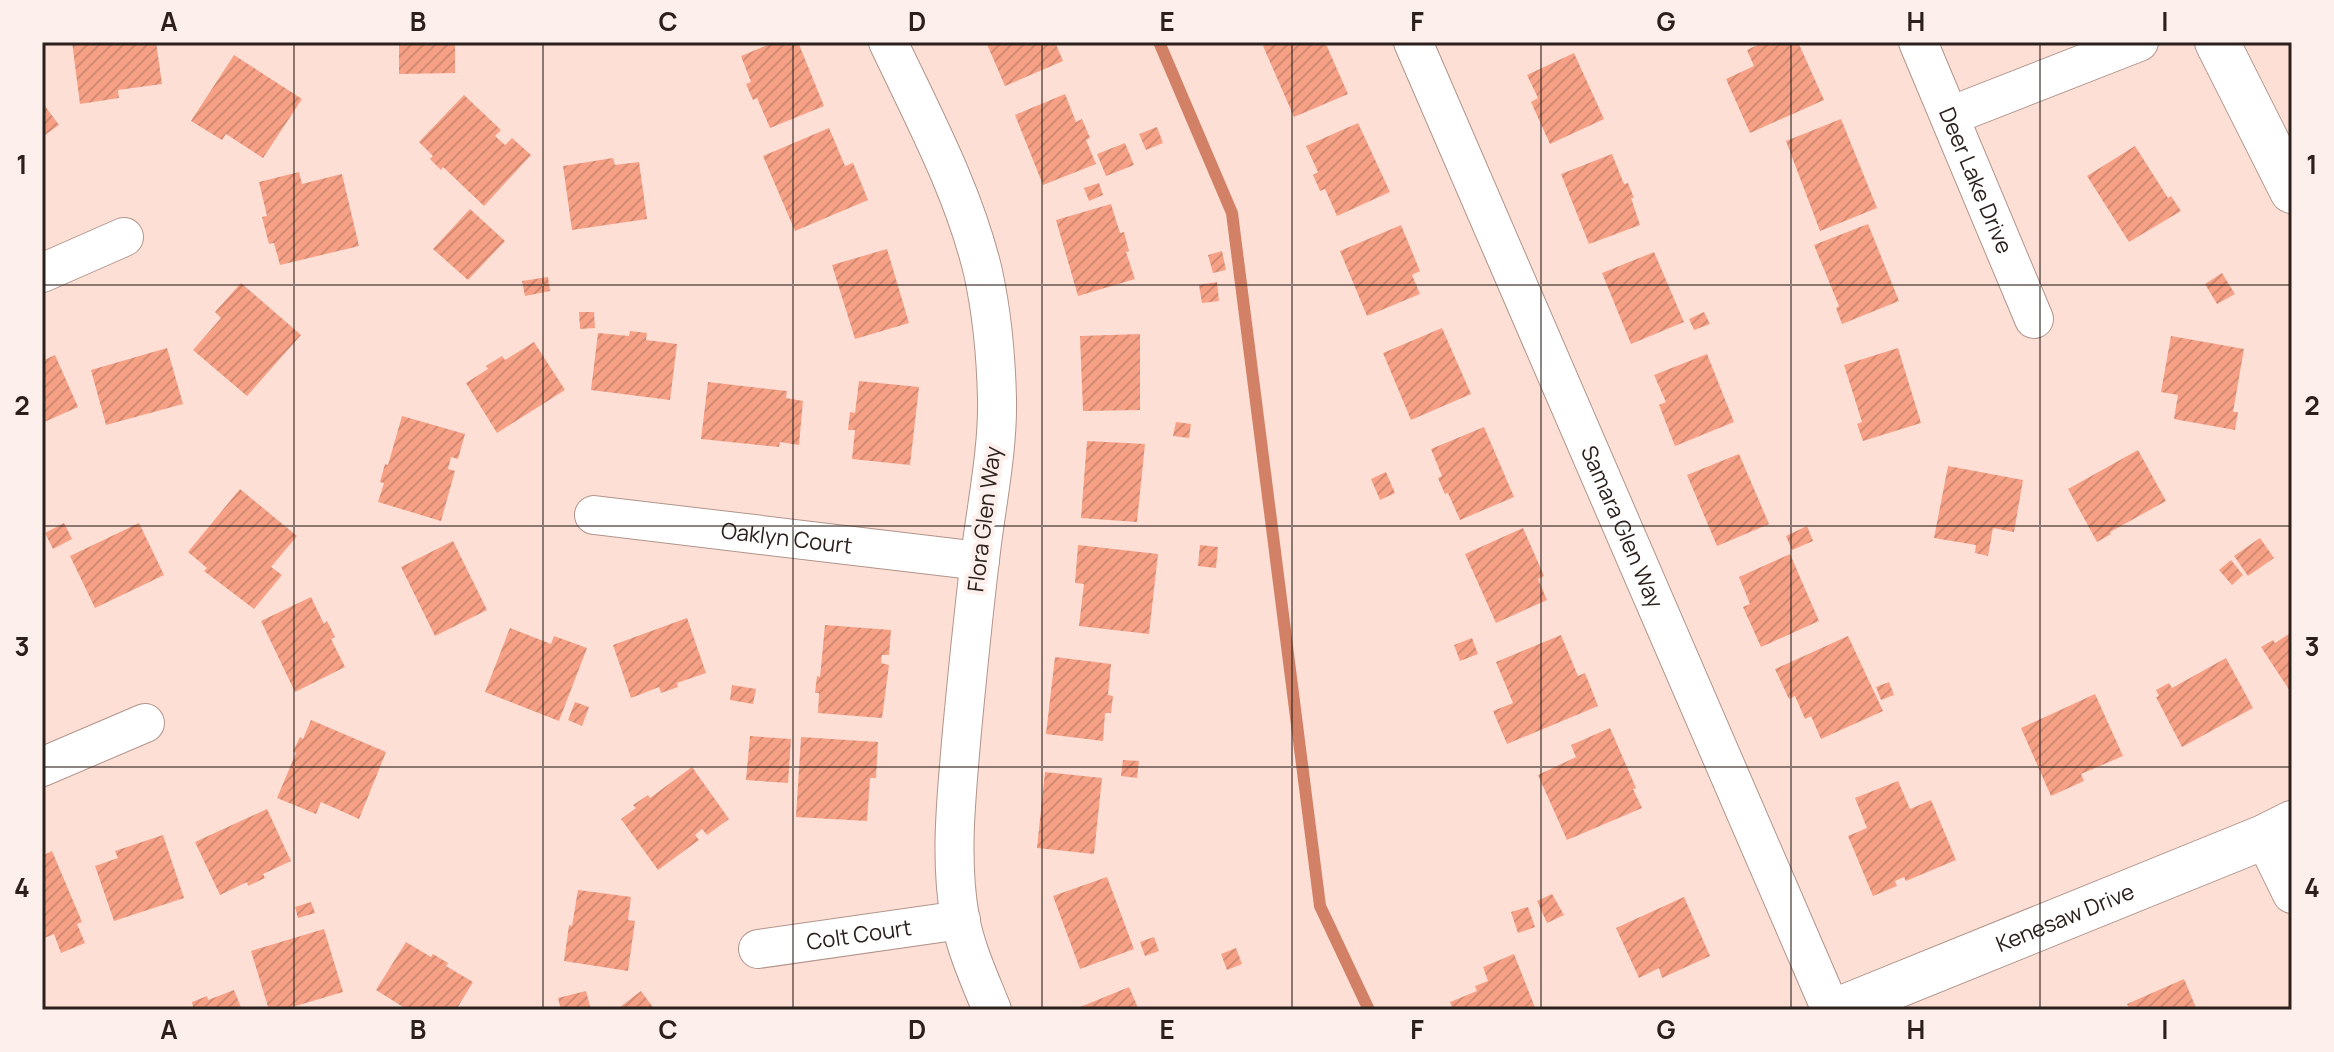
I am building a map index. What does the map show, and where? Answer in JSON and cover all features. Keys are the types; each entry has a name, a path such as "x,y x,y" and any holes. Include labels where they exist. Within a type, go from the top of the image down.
{"street":[{"name":"Flora Glen Way","path":"888,42 942,159 963,213 982,271 993,328 997,402 969,652 955,831 956,883 961,920 976,971 992,1010"},
{"name":"Samara Glen Way","path":"1413,42 1834,1010"},
{"name":"Deer Lake Drive","path":"1918,42 2034,319"},
{"path":"1950,116 2139,42"},
{"path":"2217,42 2292,191"},
{"path":"42,273 124,237"},
{"name":"Oaklyn Court","path":"594,515 980,561"},
{"path":"42,767 145,723"},
{"name":"Kenesaw Drive","path":"1834,1010 2278,830"},
{"path":"2278,830 2292,894"},
{"name":"Colt Court","path":"758,949 961,920"}],"building":[{"path":"72,42 156,42 162,84 118,90 119,98 80,104"},
{"path":"399,42 455,42 455,73 399,74"},
{"path":"775,42 798,42 824,106 770,128 757,98 753,100 746,84 751,82 741,56"},
{"path":"986,42 1055,42 1063,61 1005,86"},
{"path":"1272,42 1325,42 1348,94 1294,117 1263,46"},
{"path":"1764,42 1798,42 1824,100 1750,133 1726,79 1754,66 1747,50"},
{"path":"1574,53 1604,119 1550,144 1531,102 1538,98 1527,75"},
{"path":"234,55 302,99 263,158 226,134 222,140 191,121"},
{"path":"1065,94 1076,122 1082,119 1090,138 1086,140 1096,164 1043,185 1015,115"},
{"path":"464,95 501,130 495,136 505,145 512,138 531,155 484,206 443,167 441,170 419,142"},
{"path":"42,102 59,125 42,137"},
{"path":"1841,119 1877,208 1820,231 1786,141"},
{"path":"1358,123 1390,192 1337,216 1325,189 1320,191 1313,175 1318,172 1306,146"},
{"path":"1157,127 1163,143 1146,150 1139,134"},
{"path":"829,128 845,166 853,163 868,200 795,231 763,156"},
{"path":"1125,143 1134,165 1106,176 1097,154"},
{"path":"2135,146 2168,198 2171,196 2181,211 2129,242 2087,176"},
{"path":"1612,154 1624,184 1628,183 1634,198 1631,198 1640,225 1589,244 1561,174"},
{"path":"613,158 615,165 639,162 647,219 572,230 563,166"},
{"path":"299,172 302,184 342,174 359,246 280,265 274,243 269,244 262,217 267,216 259,182"},
{"path":"1099,183 1103,195 1089,201 1084,188"},
{"path":"1111,204 1120,233 1124,232 1129,251 1126,252 1135,279 1078,296 1056,220"},
{"path":"470,209 505,241 468,280 433,249"},
{"path":"1868,224 1899,301 1842,324 1836,308 1839,306 1814,245"},
{"path":"1401,225 1420,271 1412,275 1420,294 1367,316 1340,251"},
{"path":"887,249 909,323 855,339 832,265"},
{"path":"1222,251 1226,270 1213,273 1208,255"},
{"path":"1654,252 1684,322 1631,344 1602,273"},
{"path":"2222,273 2235,294 2217,304 2205,284"},
{"path":"548,277 550,291 525,296 522,281"},
{"path":"1217,282 1219,301 1202,303 1199,285"},
{"path":"241,283 301,335 247,396 193,350 221,318 215,312"},
{"path":"579,312 594,312 595,328 580,329"},
{"path":"1704,312 1710,324 1694,330 1689,319"},
{"path":"1442,328 1471,394 1411,420 1383,353"},
{"path":"630,331 647,333 646,340 677,344 670,400 591,390 598,333 629,336"},
{"path":"1140,334 1140,410 1083,411 1080,336"},
{"path":"2171,336 2244,349 2233,412 2238,412 2235,430 2174,419 2178,395 2161,392"},
{"path":"534,342 565,390 497,433 466,383 502,356 505,360"},
{"path":"167,348 183,404 106,425 91,370"},
{"path":"1898,348 1921,423 1863,441 1857,424 1862,422 1844,365"},
{"path":"1707,354 1734,422 1675,446 1659,405 1666,402 1654,375"},
{"path":"55,355 78,407 42,423 42,361"},
{"path":"859,381 919,387 910,465 852,459 855,430 848,430 850,412 855,413"},
{"path":"708,382 787,391 786,398 803,401 799,445 780,442 779,447 701,439"},
{"path":"402,416 465,434 458,459 451,457 448,469 455,471 441,521 378,502 384,483 380,482 385,464 388,465"},
{"path":"1176,422 1191,424 1189,438 1173,436"},
{"path":"1484,427 1514,497 1460,520 1438,478 1442,476 1431,449"},
{"path":"1087,441 1145,444 1137,522 1081,518"},
{"path":"2138,450 2166,501 2097,542 2068,489"},
{"path":"1739,454 1769,524 1717,546 1687,475"},
{"path":"1948,466 2023,480 2014,532 1993,528 1988,556 1975,553 1976,545 1934,538"},
{"path":"1386,472 1395,493 1380,500 1371,479"},
{"path":"240,489 297,536 271,567 282,575 254,609 204,571 207,568 188,552"},
{"path":"64,523 72,539 53,549 45,533"},
{"path":"139,523 164,575 95,608 70,556"},
{"path":"1807,526 1813,541 1792,550 1786,536"},
{"path":"1523,528 1544,576 1538,579 1547,600 1496,623 1465,554"},
{"path":"2260,538 2274,558 2248,576 2234,556"},
{"path":"453,541 487,610 435,636 401,567"},
{"path":"1078,545 1158,554 1149,634 1079,626 1084,584 1075,583"},
{"path":"1200,545 1218,547 1216,568 1198,566"},
{"path":"1790,554 1819,621 1761,647 1743,607 1750,604 1739,577"},
{"path":"2231,560 2243,575 2232,585 2219,570"},
{"path":"311,597 324,624 327,621 335,637 331,639 345,667 295,692 261,621"},
{"path":"687,618 706,673 677,683 678,687 661,693 659,687 631,698 613,645"},
{"path":"825,625 891,630 889,655 882,655 881,663 889,665 882,718 818,713 819,693 815,693 817,676 820,677"},
{"path":"510,628 551,644 554,636 587,648 559,721 485,692"},
{"path":"2292,632 2292,694 2261,647 2273,640 2275,643"},
{"path":"1561,635 1578,676 1585,673 1598,706 1507,744 1493,711 1513,703 1496,662"},
{"path":"1848,636 1883,711 1821,739 1811,716 1805,719 1795,696 1789,699 1775,669"},
{"path":"1472,638 1478,654 1460,661 1454,645"},
{"path":"1055,657 1111,664 1108,695 1113,696 1111,713 1105,713 1103,741 1046,734"},
{"path":"2226,658 2253,708 2182,747 2156,697 2159,696 2156,690 2169,683 2172,688"},
{"path":"1889,682 1894,695 1881,700 1876,687"},
{"path":"732,685 756,689 753,704 730,700"},
{"path":"2095,694 2123,756 2081,774 2084,781 2051,796 2021,728"},
{"path":"575,702 589,707 582,726 568,720"},
{"path":"311,720 386,752 359,819 321,802 316,814 277,798 296,753 293,751 300,737 303,739"},
{"path":"1610,728 1642,808 1567,840 1538,775 1576,757 1571,745"},
{"path":"750,736 791,739 788,783 746,780"},
{"path":"801,737 878,742 876,778 870,778 867,821 796,817"},
{"path":"1123,760 1139,761 1137,778 1121,776"},
{"path":"692,767 729,819 707,835 702,829 695,835 699,840 658,870 621,819 636,808 633,805 648,795 650,798"},
{"path":"1045,772 1102,778 1094,854 1037,848"},
{"path":"1898,781 1910,809 1931,800 1956,860 1906,881 1904,877 1895,881 1897,886 1873,896 1848,836 1867,828 1855,798"},
{"path":"267,809 291,861 263,874 265,878 248,886 247,882 220,895 195,842"},
{"path":"163,835 184,898 114,921 95,866 118,858 115,851"},
{"path":"52,851 82,922 77,924 85,943 61,953 54,934 42,939 42,856"},
{"path":"1107,877 1134,949 1080,969 1053,896"},
{"path":"578,890 631,897 628,920 635,921 628,971 564,961"},
{"path":"1552,894 1564,915 1547,923 1537,901"},
{"path":"1684,897 1710,956 1662,978 1659,968 1639,978 1616,928"},
{"path":"311,902 315,913 298,918 295,907"},
{"path":"1528,907 1535,927 1518,933 1511,912"},
{"path":"324,929 343,992 282,1010 269,1010 251,951"},
{"path":"1154,937 1159,951 1145,956 1140,942"},
{"path":"406,942 431,957 433,954 473,982 456,1010 408,1010 376,990"},
{"path":"1236,948 1242,964 1227,970 1221,954"},
{"path":"1514,954 1536,1010 1453,1010 1450,1002 1477,991 1475,986 1488,981 1483,967"},
{"path":"2184,979 2197,1010 2130,1010 2127,1004"},
{"path":"1129,987 1139,1010 1073,1010"},
{"path":"234,990 242,1010 185,1010 193,1007 192,1002 207,996 208,1000"},
{"path":"586,991 591,1010 561,1010 558,998"},
{"path":"641,991 655,1010 616,1010"}],"waterway":[{"path":"1159,42 1232,213 1320,906 1369,1010"}]}
